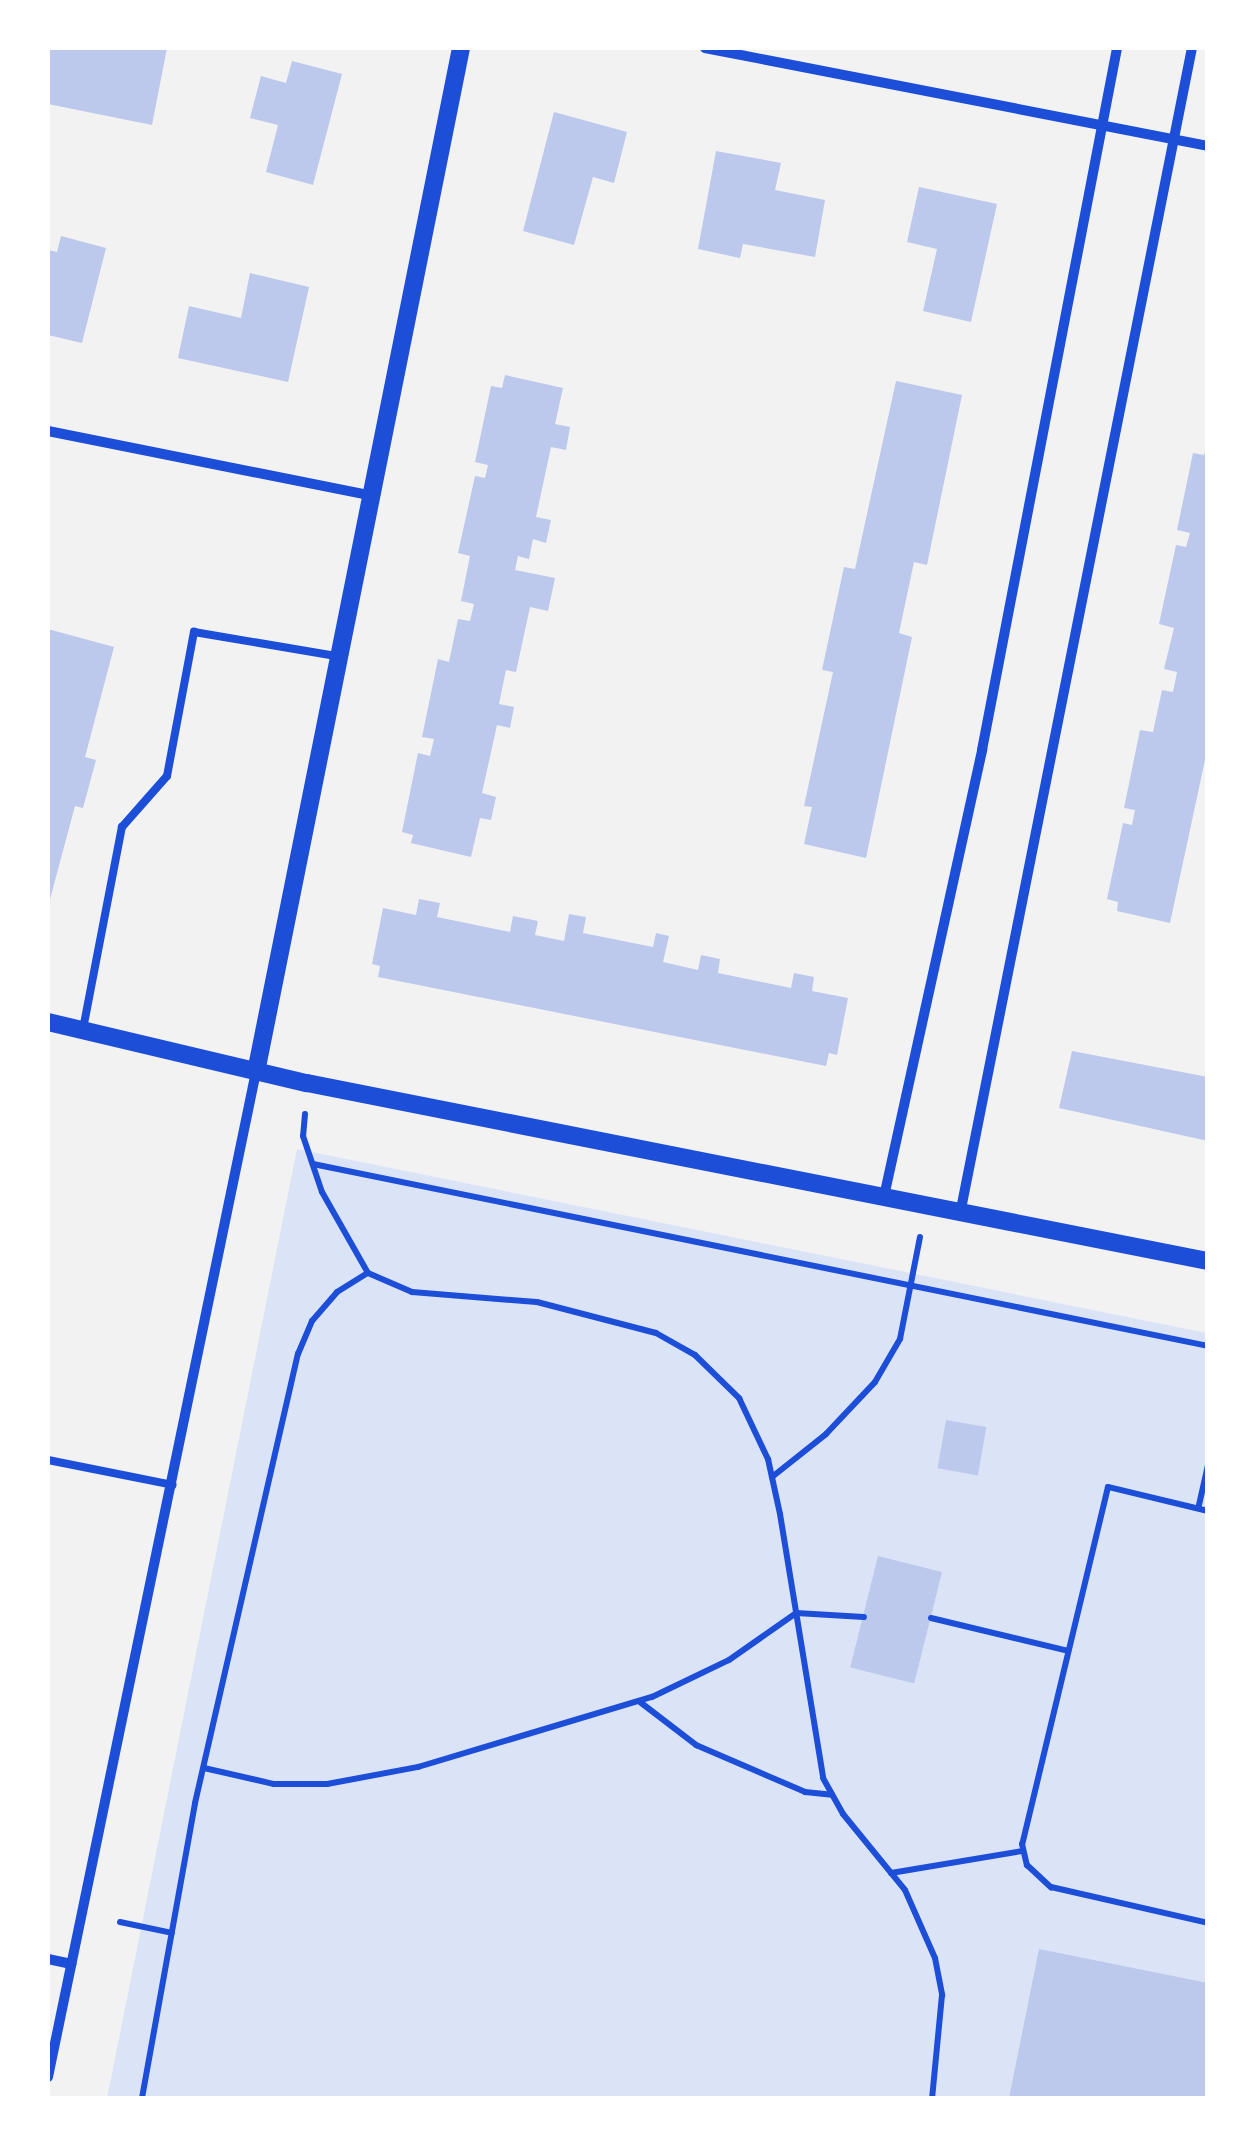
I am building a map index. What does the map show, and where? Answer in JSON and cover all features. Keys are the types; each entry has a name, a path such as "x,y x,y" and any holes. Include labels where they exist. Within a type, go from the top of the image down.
{"street":[{"path":"48,2076 172,1485 461,48"},
{"path":"705,48 1208,146"},
{"path":"885,1192 982,750 1116,48"},
{"path":"961,1209 1192,48"},
{"path":"48,431 372,496"},
{"path":"48,1022 257,1066 307,1083 885,1192 1208,1261"},
{"path":"48,1959 71,1964"}],"lane":[{"path":"82,1029 122,828 167,776 194,632 340,656"},
{"path":"48,1460 172,1485"}],"path":[{"path":"307,1083 303,1136 342,1234 368,1273 412,1292 536,1302 656,1332 695,1355 739,1398 772,1477 823,1778 925,1926 935,1958 942,1995 932,2098"},
{"path":"312,1164 1208,1346"},
{"path":"772,1477 826,1434 875,1382 900,1340 927,1201"},
{"path":"142,2098 204,1768 298,1354 325,1307 368,1273"},
{"path":"1199,1505 1208,1466"},
{"path":"1208,1511 1199,1505 1108,1488 1023,1851 1034,1874 1051,1887 1208,1923"},
{"path":"204,1768 274,1784 326,1784 418,1767 639,1702 729,1660 796,1612 864,1617"},
{"path":"931,1618 1068,1651"},
{"path":"639,1702 696,1745 805,1792 832,1795"},
{"path":"892,1873 1023,1851"},
{"path":"120,1922 172,1932"}],"shaded area":[{"path":"297,1149 1207,1333 1207,2098 107,2098"}],"building":[{"path":"49,48 167,48 152,125 48,104"},
{"path":"292,61 342,74 313,185 266,172 278,125 250,118 261,76 286,83"},
{"path":"554,112 627,132 614,183 593,177 574,245 523,231"},
{"path":"716,151 781,163 775,190 825,200 815,257 743,244 740,258 698,249"},
{"path":"919,187 997,204 971,322 923,311 937,249 907,242"},
{"path":"61,236 106,248 82,343 48,335 48,250 57,252"},
{"path":"250,273 309,287 288,382 178,358 189,306 241,318"},
{"path":"505,375 563,388 555,424 570,427 566,450 551,447 536,517 551,520 546,543 533,539 529,559 518,556 515,570 555,578 548,611 530,607 516,672 506,670 499,704 514,707 510,728 497,725 482,793 496,797 491,820 480,818 471,857 411,843 413,835 402,832 418,753 430,756 434,739 422,737 438,659 449,662 458,619 470,621 474,604 461,601 470,556 458,553 475,476 485,478 488,465 475,462 491,386 502,388"},
{"path":"896,381 962,395 927,565 914,562 899,633 912,637 866,858 804,844 812,807 804,806 833,672 822,670 844,567 855,569"},
{"path":"1208,445 1208,746 1170,923 1117,911 1118,902 1107,899 1123,823 1132,825 1135,810 1124,808 1140,730 1153,732 1162,690 1173,692 1177,672 1164,669 1174,628 1159,624 1176,545 1186,547 1190,533 1177,530 1193,453 1204,455"},
{"path":"48,629 114,647 85,757 96,760 83,808 75,806 49,903"},
{"path":"419,899 440,903 437,917 510,932 513,916 538,921 535,935 564,941 569,914 586,917 583,933 653,947 656,933 669,936 663,962 698,970 701,955 720,959 718,973 791,988 794,973 814,977 812,991 848,998 837,1055 829,1053 826,1066 378,977 380,966 372,964 383,908 416,915"},
{"path":"1072,1051 1208,1077 1208,1141 1059,1108"},
{"path":"946,1420 986,1427 978,1475 937,1468"},
{"path":"878,1556 942,1572 914,1684 850,1668"},
{"path":"1039,1949 1208,1983 1208,2098 1009,2098"}]}
